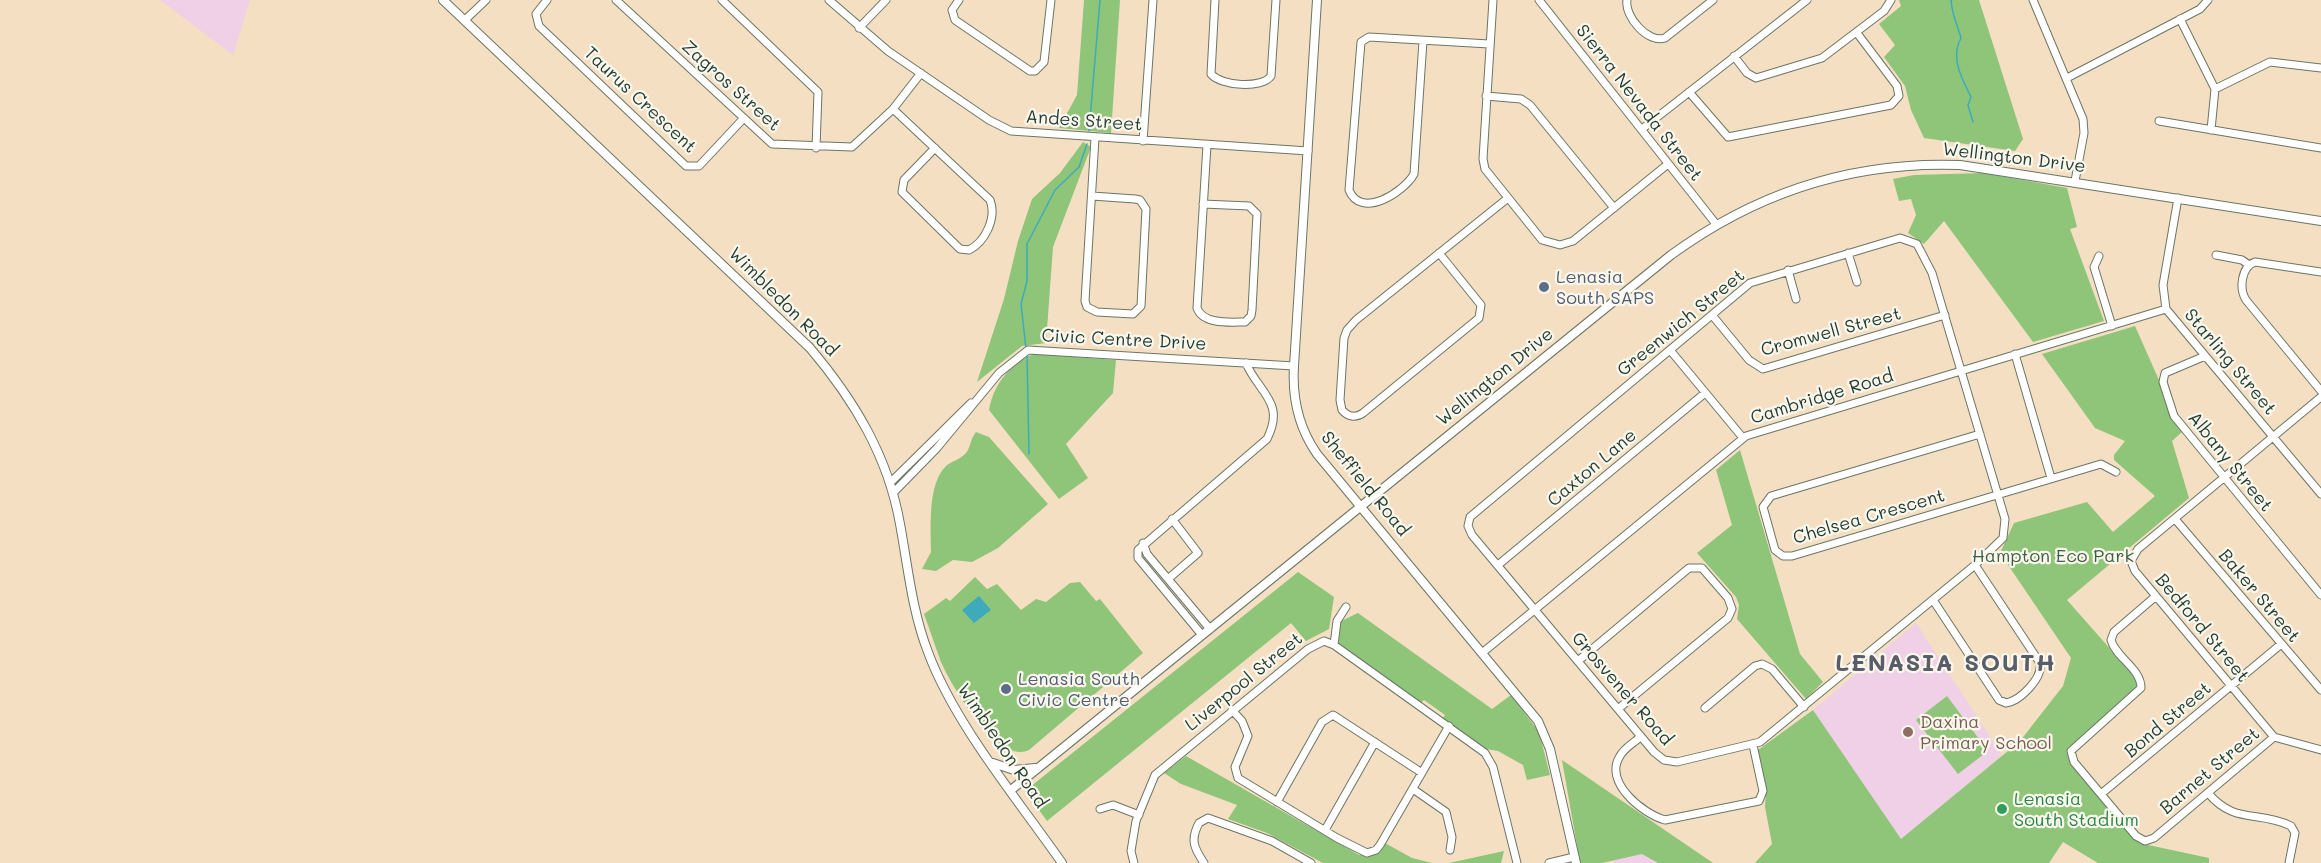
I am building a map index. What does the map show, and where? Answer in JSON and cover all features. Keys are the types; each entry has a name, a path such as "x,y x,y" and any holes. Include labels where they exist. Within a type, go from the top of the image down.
{"street":[{"name":"Wimbledon Road","path":"443,0 810,348 839,382 860,415 890,483 913,600 927,652 952,704 1062,863"},
{"path":"465,20 486,0"},
{"name":"Taurus Crescent","path":"548,0 536,14 539,26 686,166 699,166 743,119"},
{"name":"Zagros Street","path":"616,0 770,144 816,148 852,147 893,109 921,73"},
{"path":"722,0 818,92 816,148"},
{"name":"Andes Street","path":"829,0 859,28 1005,129 1095,138 1308,151"},
{"path":"859,28 886,0"},
{"path":"959,0 951,10 955,20 1030,71 1035,71 1044,62 1051,0"},
{"path":"1143,141 1153,0"},
{"path":"1215,0 1211,74 1221,82 1260,84 1271,76 1276,0"},
{"name":"Sheffield Road","path":"1317,0 1294,366 1294,404 1301,426 1317,454 1482,654 1523,700 1543,728 1550,749 1575,860"},
{"path":"1493,0 1486,96 1485,169 1542,240 1560,245 1573,241 1668,164"},
{"name":"Sierra Nevada Street","path":"1539,0 1716,224"},
{"path":"1627,0 1630,14 1648,37 1658,40 1665,38 1713,0"},
{"path":"1642,129 1807,0"},
{"path":"1734,56 1751,76 1762,77 1822,58 1884,11 1891,0"},
{"path":"2033,0 2085,126 2075,182"},
{"path":"2067,78 2204,7 2208,0"},
{"path":"2180,19 2215,89 2211,130"},
{"path":"1689,92 1728,137 1891,105 1899,96 1898,86 1857,33"},
{"path":"1423,41 1414,174 1406,184 1385,200 1377,202 1357,200 1349,190 1359,44 1369,37 1489,45"},
{"path":"2215,89 2270,62 2321,68"},
{"path":"1486,96 1525,101 1614,207"},
{"path":"893,109 935,148 991,204 993,211 986,233 983,239 969,250 960,249 902,192 904,180 935,148"},
{"path":"2159,121 2321,148"},
{"path":"1092,196 1140,200 1146,209 1140,306 1133,314 1097,312 1086,304 1095,138"},
{"path":"1203,204 1249,207 1257,214 1252,310 1251,316 1245,322 1209,320 1198,312 1203,204 1207,145"},
{"name":"Wellington Drive","path":"1011,790 1664,262 1716,224 1795,188 1874,169 1908,165 1960,165 2321,221"},
{"path":"1438,253 1481,304 1479,318 1363,413 1356,417 1348,415 1342,410 1340,400 1347,330 1438,253 1508,198"},
{"name":"Starling Street","path":"2178,198 2163,285 2166,309 2321,494"},
{"name":"Greenwich Street","path":"1474,512 1750,283 1788,270 1900,238 1910,240 1927,260 1961,371"},
{"path":"1848,253 1857,282"},
{"path":"2216,255 2242,260 2248,265"},
{"path":"2099,256 2094,267 2112,326"},
{"path":"2321,272 2261,262 2248,265 2244,271 2243,296 2321,391"},
{"path":"1788,270 1796,299"},
{"name":"Cambridge Road","path":"1482,654 1743,438 2166,309"},
{"name":"Cromwell Street","path":"1712,315 1749,360 1763,369 1945,315"},
{"name":"Civic Centre Drive","path":"890,483 974,402 1011,361 1028,350 1294,366"},
{"path":"1670,350 1743,438"},
{"path":"2015,354 2051,478"},
{"name":"Albany Street","path":"2205,356 2167,371 2163,382 2176,422 2321,595"},
{"path":"1206,632 1138,558 1138,550 1143,543 1269,435 1272,403 1246,363"},
{"name":"Grosvener Road","path":"1474,512 1469,520 1468,528 1654,752 1670,762 1753,745 1772,734 1975,565 1995,548 2004,535 2005,519 1961,371"},
{"name":"Caxton Lane","path":"1498,565 1705,393"},
{"name":"Bedford Street","path":"2274,737 2135,571 2131,561 2138,549 2321,397"},
{"name":"Civic Centre Drive","path":"893,493 967,415 974,402"},
{"name":"Chelsea Crescent","path":"1980,434 1771,496 1764,504 1775,550 1786,557 1998,495"},
{"path":"1998,495 2101,464 2116,472"},
{"path":"1165,590 1170,581 1198,553 1172,519"},
{"name":"Baker Street","path":"2175,519 2280,645 2321,690"},
{"path":"1143,543 1146,554 1170,581 1206,632"},
{"path":"1933,600 1999,700 2006,703 2014,701 2038,677 2040,663 1975,565"},
{"path":"1578,661 1689,568 1702,568 1728,598 1732,609 1728,618 1618,709"},
{"name":"Barnet Street","path":"2156,596 2114,632 2111,640 2115,650 2139,677 2141,688 2071,751 2074,762 2136,837 2145,841 2154,838 2274,737"},
{"path":"1346,607 1337,621 1334,645 1477,746 1490,761 1517,863"},
{"name":"Liverpool Street","path":"1134,863 1131,850 1139,815 1158,771 1311,646 1324,641 1334,645"},
{"name":"Bond Street","path":"2102,794 2280,645"},
{"path":"1705,708 1755,666 1762,664 1772,669 1804,707"},
{"path":"1232,710 1242,721 1248,736 1235,767 1235,775 1362,852 1372,852 1380,845 1449,726"},
{"path":"1277,802 1326,718 1338,717 1422,773"},
{"path":"1640,737 1619,757 1616,768 1619,783 1626,796 1665,820 1759,801 1763,791 1753,745"},
{"path":"2274,737 2321,750"},
{"path":"1325,830 1375,742"},
{"path":"992,763 1014,770 1040,766"},
{"path":"1413,789 1446,812 1452,837 1450,850"},
{"path":"2208,793 2228,811 2291,826 2295,833 2289,863"},
{"path":"1100,809 1113,805 1139,815"},
{"path":"1204,863 1193,846 1193,839 1199,823 1208,818 1272,841 1311,863"},
{"path":"1549,863 1575,860"}],"shaded area":[{"path":"160,0 250,0 233,55"},
{"name":"Daxina Primary School","path":"1916,623 2002,755 1901,840 1813,710"},
{"path":"1642,854 1658,863 1614,863 1614,860"}],"green space":[{"path":"1084,0 1120,0 1111,133 1059,128 1077,95"},
{"path":"1899,0 1979,0 2023,139 2015,151 1924,138 1911,110 1905,86 1884,57 1895,45 1879,24 1901,6"},
{"path":"1083,142 1091,147 1053,247 1046,343 1022,346 977,382 1004,299 1018,241 1032,199 1060,173"},
{"path":"1984,173 2067,188 2077,227 2070,229 2104,321 2033,342 1944,221 1924,244 1908,233 1916,215 1911,199 1899,201 1893,179 1914,175"},
{"name":"Hampton Eco Park","path":"2135,326 2182,432 2172,441 2189,498 2067,600 2135,677 2139,686 2073,744 2069,759 2139,843 2209,858 2209,863 2098,863 2063,842 2049,863 1755,863 1772,844 1765,807 1766,787 1758,750 1813,710 1901,839 2020,741 2063,686 2071,658 2000,553 2014,523 2087,502 2113,532 2155,496 2114,460 2114,455 2125,441 2095,428 2042,354"},
{"path":"1033,354 1116,360 1113,393 1066,444 1088,478 1059,499 989,410 991,401 1004,376 1024,358"},
{"path":"976,432 989,437 1048,504 998,548 972,562 953,560 936,571 922,569 931,552 931,508 936,484 946,466 966,453"},
{"path":"1740,450 1800,654 1823,682 1806,699 1737,619 1739,605 1736,597 1697,553 1732,525 1716,470"},
{"path":"1298,572 1334,597 1329,629 1306,641 1291,623 1047,821 1025,791"},
{"path":"975,577 987,589 997,584 1021,610 1036,599 1046,602 1070,583 1080,582 1096,601 1100,599 1143,653 1029,750 1017,752 1004,746 990,735 966,705 941,662 924,614 946,598 950,601"},
{"path":"1358,613 1492,709 1511,695 1539,732 1550,775 1527,780 1523,765 1498,751 1486,749 1443,718 1445,715 1424,700 1421,703 1339,645 1339,622"},
{"path":"1947,696 1988,751 1958,774 1916,720"},
{"path":"1186,756 1359,855 1375,854 1385,843 1412,858 1432,863 1323,863 1267,833 1228,819 1237,805 1181,784 1164,773"},
{"path":"1562,760 1713,863 1658,863 1642,854 1602,863 1580,863"},
{"path":"1504,851 1501,863 1449,863"}],"water":[{"path":"979,596 991,610 974,623 962,610"}],"waterway":[{"path":"1089,131 1100,0"},
{"path":"1951,0 1961,38 1957,53 1958,68 1971,97 1968,105 1973,122"},
{"path":"1026,349 1021,304 1027,281 1027,244 1055,190 1079,167 1087,144"},
{"path":"1027,353 1029,454"}],"place":[{"name":"Lenasia South SAPS","path":"1544,287"},
{"name":"Lenasia South Civic Centre","path":"1006,689"},
{"name":"Daxina Primary School","path":"1908,732"},
{"name":"Lenasia South Stadium","path":"2002,809"}],"district":[{"name":"LENASIA SOUTH","path":"1946,664"}]}
